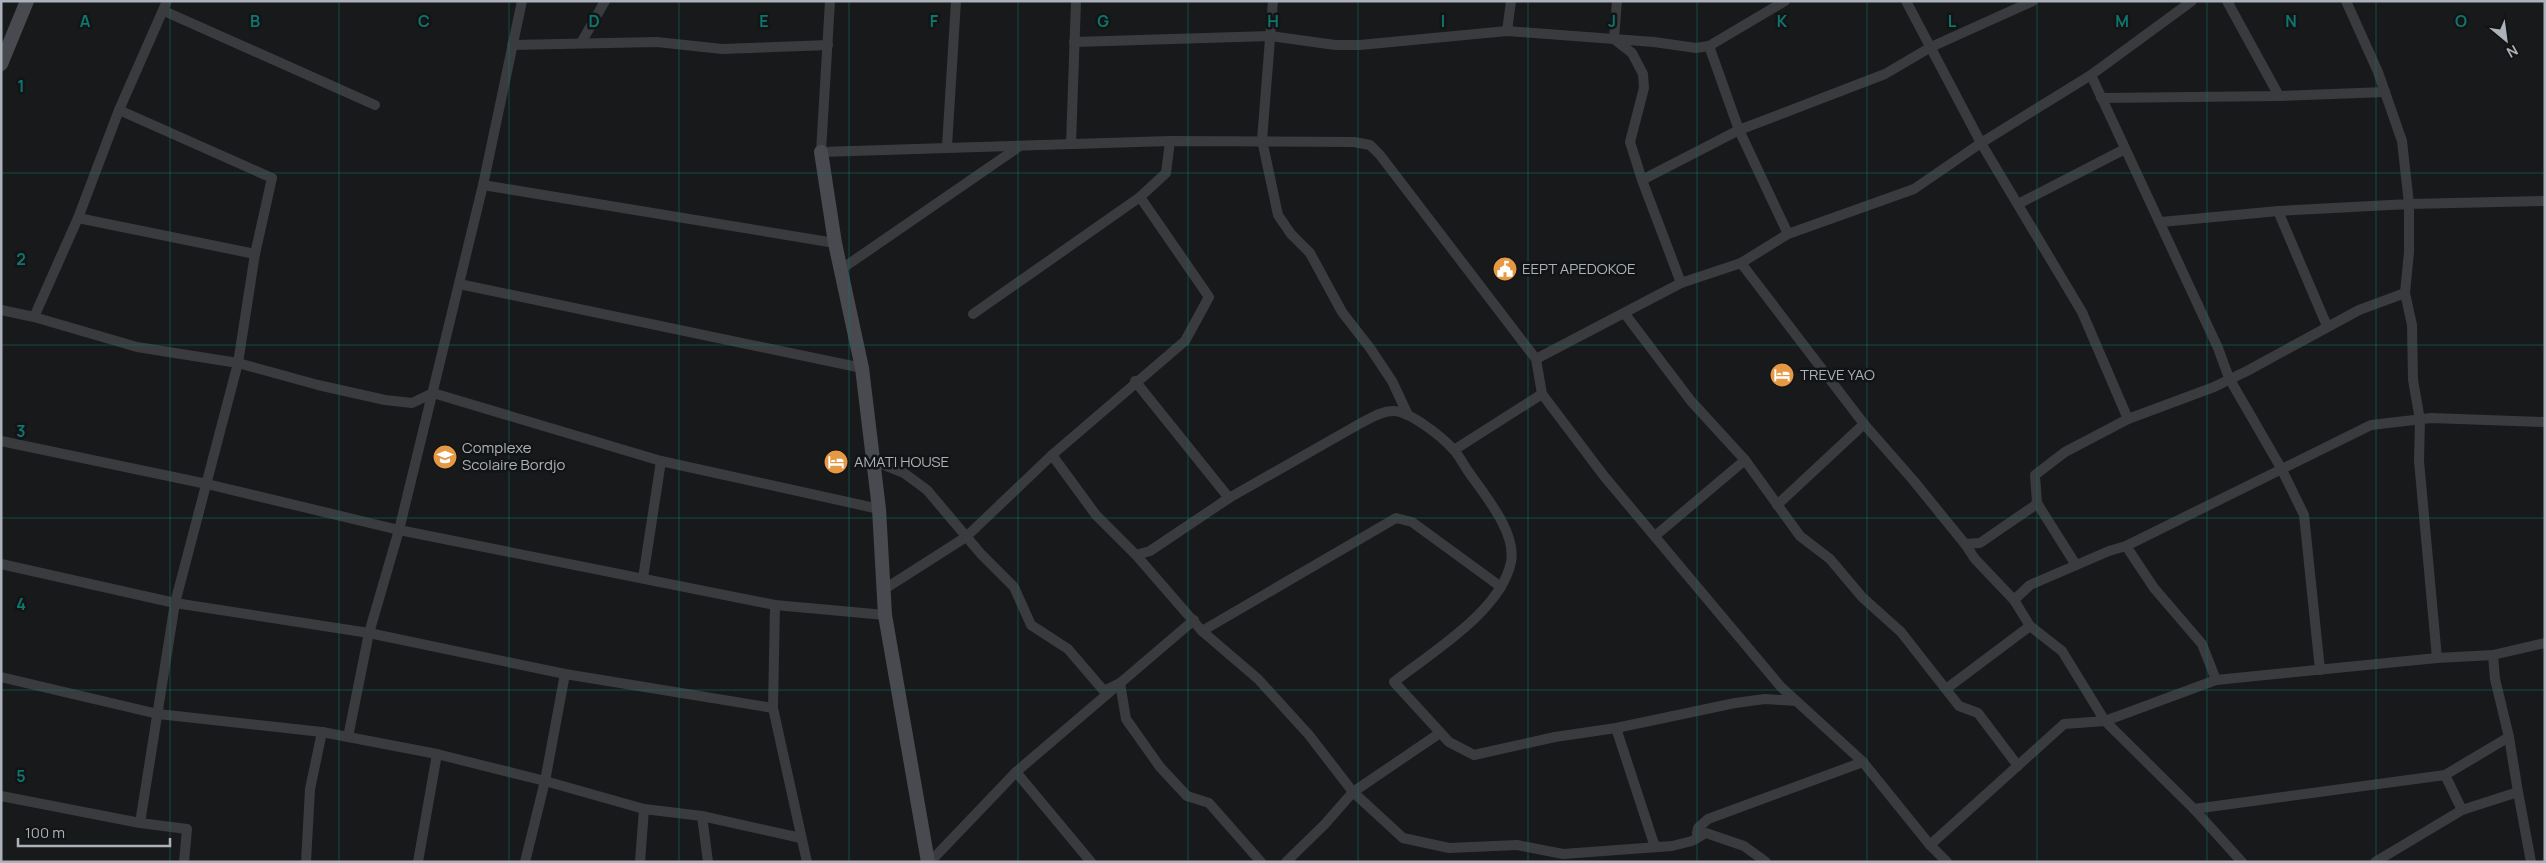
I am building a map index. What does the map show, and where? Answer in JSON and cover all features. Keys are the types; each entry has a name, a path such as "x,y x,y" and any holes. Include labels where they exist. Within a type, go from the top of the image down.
{"street":[{"path":"348,737 370,633 399,530 483,185 522,1"},
{"path":"581,44 605,1"},
{"path":"830,1 822,152 835,243 862,368 879,509 885,615 929,862"},
{"path":"947,146 956,1"},
{"path":"1071,144 1076,1"},
{"path":"1273,1 1262,140 1278,215 1291,234 1310,253 1342,312 1392,381 1408,415"},
{"path":"1507,31 1510,1"},
{"path":"1614,39 1617,1"},
{"path":"1074,42 1270,36 1334,45 1360,45 1507,31 1614,39 1696,48 1709,46 1785,1"},
{"path":"1906,1 1981,143 2082,312 2128,419"},
{"path":"1642,180 1739,130 1885,74 1931,47 2033,1"},
{"path":"1536,359 1681,283 1741,263 1788,234 1914,189 1981,143 2091,75 2192,1"},
{"path":"2227,1 2278,96"},
{"path":"2346,1 2385,92 2402,141 2409,204 2404,293 2412,326 2413,380 2420,420 2419,461 2437,658"},
{"path":"1,64 22,3"},
{"path":"34,317 78,218 119,110 166,6 375,105"},
{"path":"1614,39 1632,53 1643,74 1644,88 1630,142 1642,180 1681,283"},
{"path":"512,45 657,42 722,49 828,45"},
{"path":"1709,46 1739,130 1788,234"},
{"path":"2091,75 2161,222 2218,348 2229,378 2281,468 2304,515 2320,670"},
{"path":"2101,98 2278,96 2385,92"},
{"path":"119,110 272,178 255,254 238,363 175,603 140,823"},
{"path":"822,152 947,146 1021,146 1170,141 1262,140 1354,142 1370,145 1380,155 1536,359 1542,394 1604,476 1781,687 1863,762 1930,845 1948,862"},
{"path":"973,314 1140,197 1166,173 1170,141"},
{"path":"840,270 1021,146"},
{"path":"2018,204 2125,149"},
{"path":"483,185 835,243"},
{"path":"883,590 966,537 1052,455 1185,341 1208,297 1140,197"},
{"path":"2161,222 2278,210 2409,204 2545,201"},
{"path":"2278,210 2327,326"},
{"path":"78,218 255,254"},
{"path":"1741,263 1864,424 1965,544 1975,559 2014,600 2030,626 2062,651 2105,721 2194,808 2242,862"},
{"path":"459,284 862,368"},
{"path":"2076,565 2037,502 2034,481 2038,471 2066,452 2128,419 2229,378 2376,302 2404,293"},
{"path":"1,310 34,317 137,347 238,363 318,385 385,400 412,403 433,393 661,461 879,509"},
{"path":"1625,314 1691,402 1745,460 1800,536 1830,559 1862,597 1901,632 1959,706 1978,713 2018,766"},
{"path":"1135,382 1229,498"},
{"path":"1454,450 1542,394"},
{"path":"1136,555 1150,551 1229,498 1378,414 1393,411 1408,415 1454,450 1493,506 1502,522 1509,541 1512,561 1501,587 1488,606 1394,682 1455,747 1474,755 1555,737 1616,728 1765,699 1797,701"},
{"path":"2014,600 2030,585 2126,546 2281,468 2372,425 2430,418 2545,422"},
{"path":"1778,505 1864,424"},
{"path":"1,441 207,484 399,530 776,605 885,615"},
{"path":"1052,455 1096,515 1136,555 1202,631 1270,691 1309,735 1353,792 1403,838 1448,848 1517,845 1548,849 1563,854 1659,847 1692,841 1706,833"},
{"path":"872,460 892,467 922,485 966,537 1014,587 1031,625 1068,649 1104,691 1120,683"},
{"path":"1655,536 1745,460"},
{"path":"643,578 661,461"},
{"path":"1965,544 1980,543 2037,502"},
{"path":"1202,631 1396,518 1412,522 1501,587"},
{"path":"2126,546 2154,588 2202,644 2216,680"},
{"path":"1,564 175,603 370,633 565,674 774,708"},
{"path":"776,605 774,708 807,862"},
{"path":"929,862 1016,772 1194,620"},
{"path":"1946,689 2030,626"},
{"path":"1930,845 2064,724 2105,721 2216,680 2437,658 2493,655 2545,643"},
{"path":"2493,655 2495,679 2510,737 2531,862"},
{"path":"525,862 545,780 565,674"},
{"path":"1,677 158,714 322,732 437,754 545,780 644,809 702,816 801,838"},
{"path":"1120,683 1126,719 1156,763 1187,796 1209,803 1261,862"},
{"path":"1616,728 1641,809 1654,844 1659,847"},
{"path":"306,862 310,789 322,732"},
{"path":"1286,862 1325,824 1353,792 1440,733"},
{"path":"2194,808 2445,775 2510,737"},
{"path":"418,862 437,754"},
{"path":"1766,862 1744,846 1706,833 1699,836 1697,833 1698,828 1708,819 1863,762"},
{"path":"1016,772 1091,862"},
{"path":"2445,775 2462,810"},
{"path":"2375,862 2462,810 2518,792"},
{"path":"1,796 140,823 187,829 184,862"},
{"path":"640,862 644,809"},
{"path":"702,816 708,862"}],"place":[{"name":"EEPT APEDOKOE","path":"1505,269"},
{"name":"TREVE YAO","path":"1782,375"},
{"name":"Complexe Scolaire Bordjo","path":"445,457"},
{"name":"AMATI HOUSE","path":"836,462"}]}
